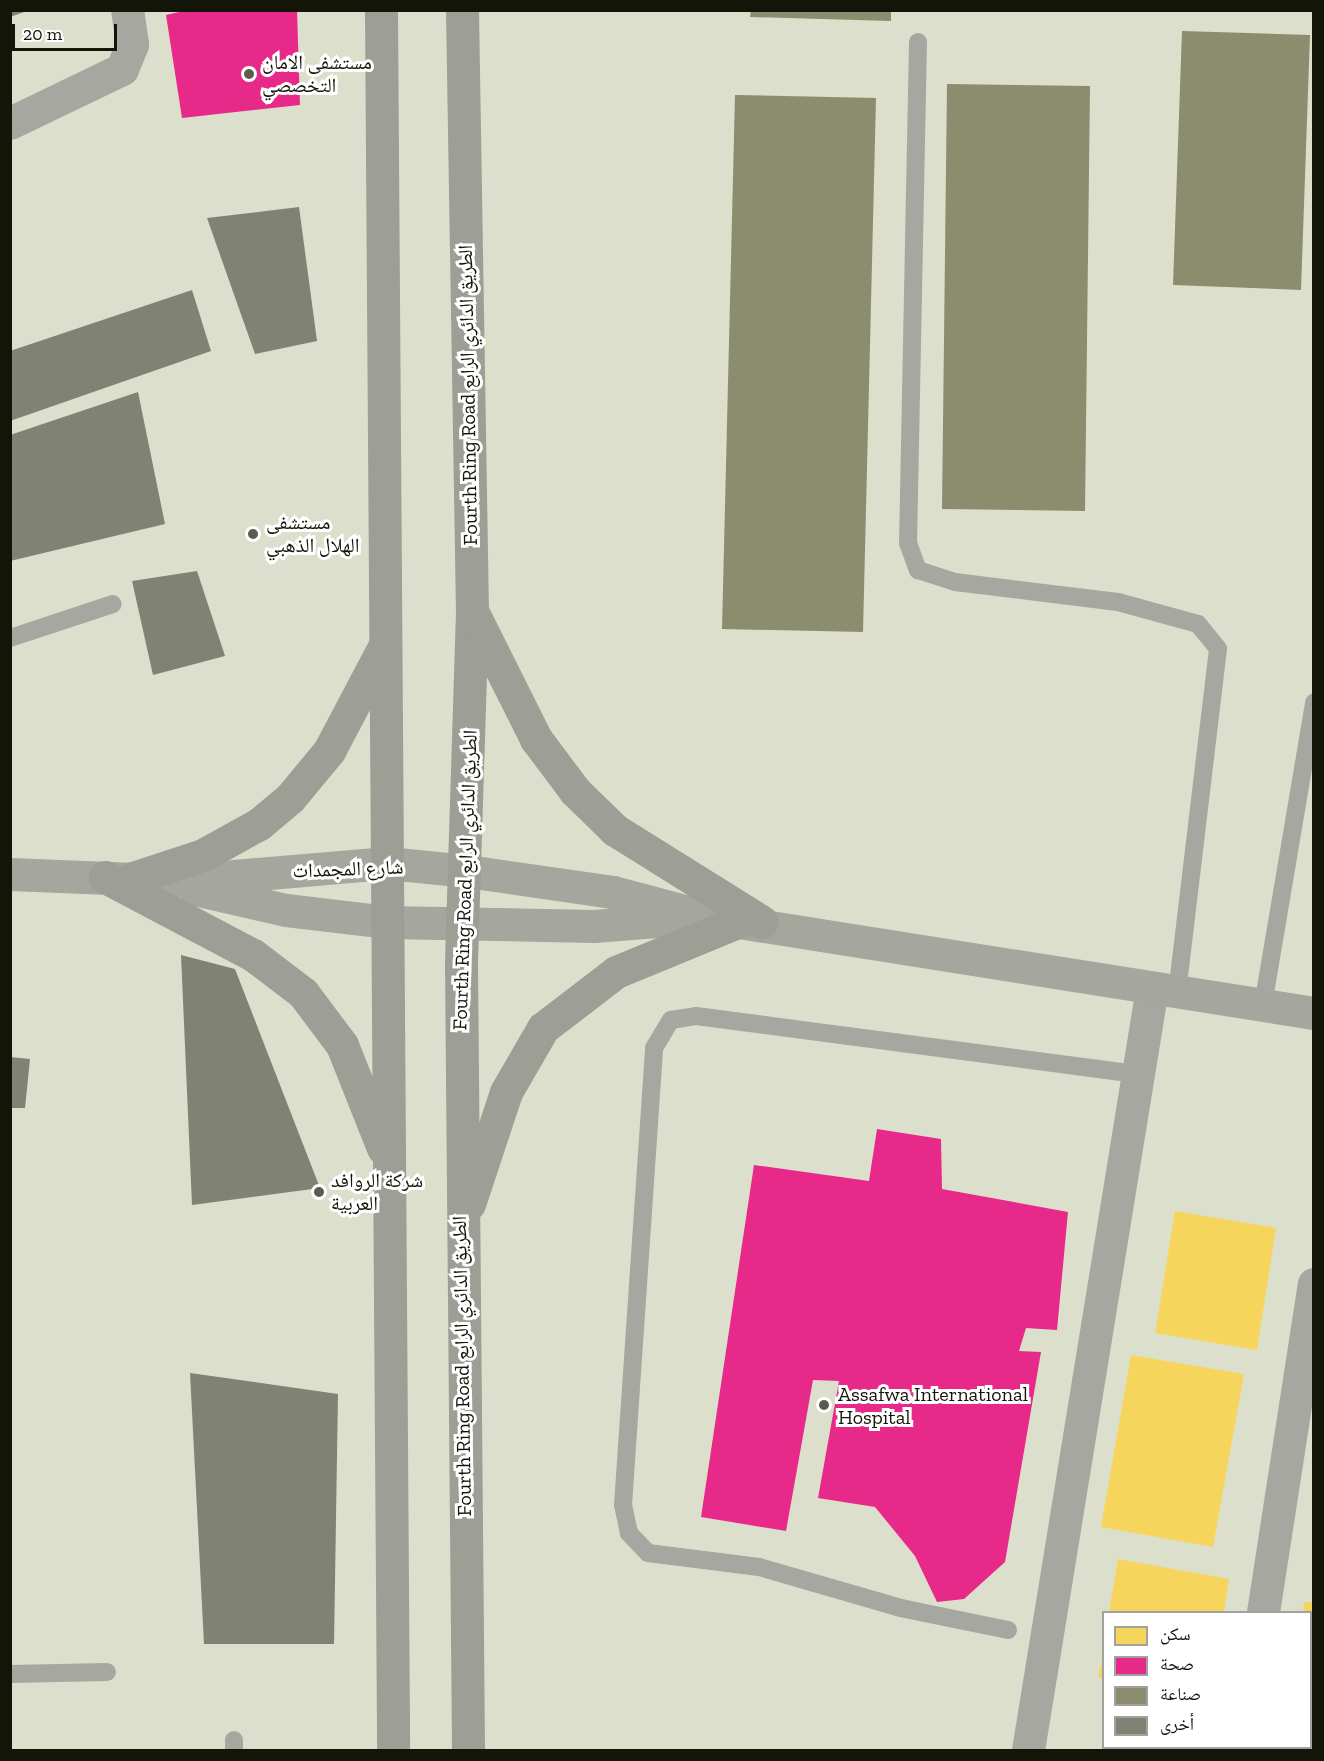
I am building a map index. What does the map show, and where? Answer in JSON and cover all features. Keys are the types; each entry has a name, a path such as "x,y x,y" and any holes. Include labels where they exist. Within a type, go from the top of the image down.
{"main road":[{"path":"381,10 388,638 386,922 390,1163 393,1750"},
{"name":"Fourth Ring Road الطريق الدائري الرابع","path":"462,10 472,611 460,1232 468,1750"},
{"path":"472,611 536,739 575,791 615,830 751,922"},
{"path":"119,878 203,855 259,824 290,798 329,751 388,638"},
{"name":"شارع المجمدات","path":"164,882 387,863 467,871 613,892 708,917 1314,1013"},
{"name":"شارع المجمدات","path":"10,874 164,882 286,910 386,922 594,926 708,917"},
{"path":"119,878 253,955 303,993 342,1045 390,1163"},
{"path":"460,1232 506,1092 543,1028 616,972 751,922"}],"street":[{"path":"10,123 122,69 132,44 128,10"},
{"path":"1028,1750 1138,1074 1165,990"},
{"path":"1263,1611 1314,1284"}],"lane":[{"path":"918,42 908,543 918,570 955,582 1118,603 1198,624 1218,649 1165,990"},
{"path":"10,638 113,604"},
{"path":"1263,1005 1314,702"},
{"path":"1008,1630 901,1608 759,1567 648,1553 629,1533 623,1505 654,1048 671,1020 696,1016 1138,1074"},
{"path":"10,1674 107,1672"}],"building: سكن":[{"path":"1175,1211 1276,1228 1257,1350 1155,1333"},
{"path":"1131,1355 1244,1374 1213,1547 1101,1527"},
{"path":"1118,1559 1229,1579 1224,1611 1109,1611"},
{"path":"1304,1602 1314,1602 1314,1706 1312,1611 1303,1611"},
{"path":"1102,1660 1102,1678 1098,1677"}],"building: صحة":[{"path":"188,10 297,10 300,105 182,118 166,15"},
{"path":"877,1129 941,1139 942,1189 1068,1212 1057,1330 1026,1328 1019,1351 1041,1352 1005,1562 964,1599 937,1602 915,1556 875,1507 818,1498 839,1381 813,1380 786,1531 701,1517 754,1165 869,1181"}],"building: صناعة":[{"path":"751,10 891,10 891,21 750,17"},
{"path":"1182,31 1310,35 1301,290 1173,285"},
{"path":"947,84 1090,86 1085,511 942,509"},
{"path":"735,95 876,98 863,632 722,629"}],"building: أخرى":[{"path":"10,10 27,10 27,11 10,17"},
{"path":"299,207 317,341 255,354 207,218"},
{"path":"192,290 211,351 10,421 10,351"},
{"path":"138,392 165,524 10,561 10,435"},
{"path":"197,571 225,656 153,675 132,581"},
{"path":"181,955 235,969 320,1188 192,1205"},
{"path":"10,1057 30,1059 25,1108 10,1108"},
{"path":"190,1373 338,1394 334,1644 204,1644"}],"place":[{"name":"مستشفى الامان التخصصي","path":"249,74"},
{"name":"مستشفى الهلال الذهبي","path":"253,534"},
{"name":"شركة الروافد العربية","path":"319,1192"},
{"name":"Assafwa International Hospital","path":"824,1405"}]}
